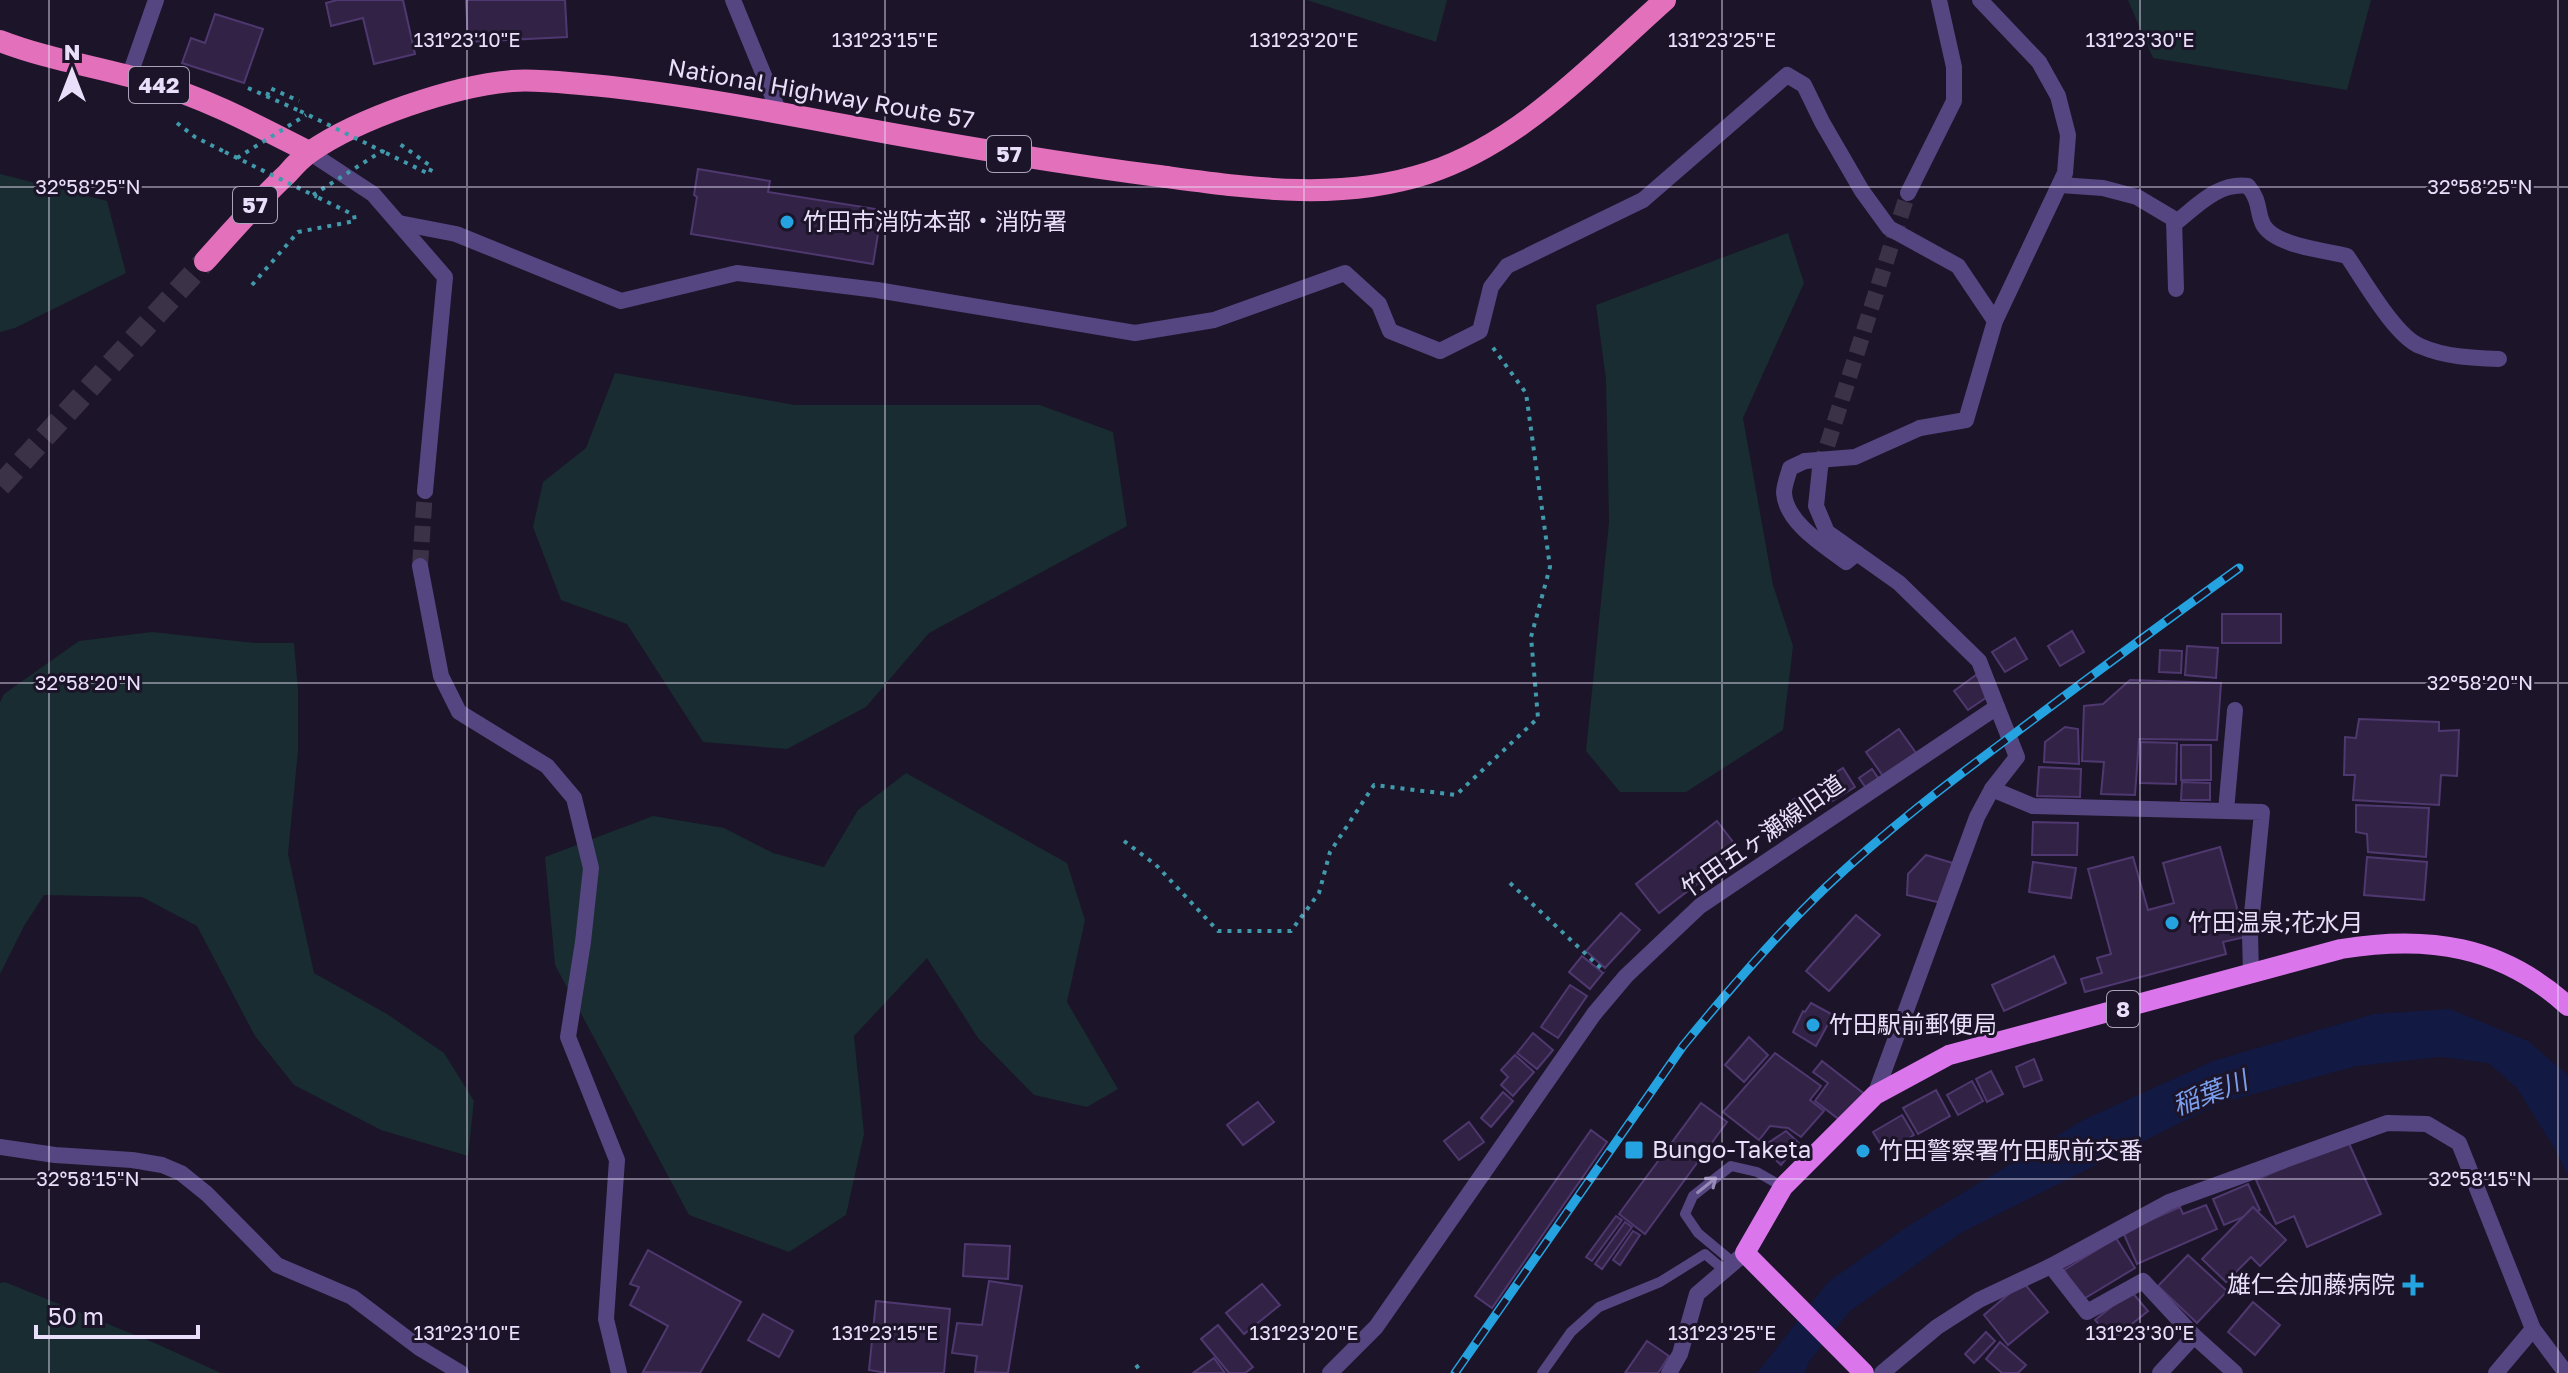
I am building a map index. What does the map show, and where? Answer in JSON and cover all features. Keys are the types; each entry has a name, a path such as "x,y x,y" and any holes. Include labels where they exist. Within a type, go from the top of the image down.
{"highway":[{"name":"National Highway Route 57","path":"205,261 266,193 309,152 368,121 409,104 472,87 513,81 656,91 934,142 1207,182 1298,191 1360,189 1430,172 1497,140 1547,105 1665,0"},
{"name":"442","path":"0,41 151,82 231,112 309,152"}],"main road":[{"name":"8","path":"1735,1262 1783,1187 1875,1095 1949,1055 2341,949 2383,942 2421,942 2497,960 2543,983 2568,1006"},
{"path":"1735,1262 1771,1279 1861,1369"}],"street":[{"path":"129,77 156,0"},
{"path":"733,0 779,112"},
{"path":"1908,193 1954,101 1954,67 1939,0"},
{"path":"1857,553 1846,562 1805,531 1790,511 1784,494 1790,468 1855,457 1920,428 1966,420 1995,321 2065,173 2068,135 2058,96 2039,62 1980,0"},
{"path":"399,223 456,234 621,301 737,273 877,290 1135,333 1214,320 1345,273 1379,304 1390,331 1440,351 1480,331 1491,287 1507,266 1643,200 1787,75 1804,85 1862,191 1889,228 1958,266 1995,321"},
{"path":"309,152 373,194 445,277 425,491"},
{"path":"2174,224 2221,187 2234,184 2248,186 2258,198 2263,224 2276,239 2347,256 2402,334 2418,346 2461,357 2499,359"},
{"path":"2060,185 2103,188 2137,197 2174,219 2176,289"},
{"path":"1812,465 1816,506 1827,532 1899,583 1979,661 2017,757 1992,789 1977,817 1875,1095"},
{"path":"420,566 441,676 459,712 547,766 574,798 581,826 591,868 568,1037 617,1160 606,1319 619,1373"},
{"name":"竹田五ヶ瀬線旧道","path":"1330,1373 1376,1327 1594,1014 1626,976 1700,906 1722,890 1997,707"},
{"path":"2226,811 2235,710"},
{"path":"1992,789 2033,806 2262,812 2250,934 2251,975"},
{"path":"1882,1373 1937,1327 1979,1300 2051,1266 2169,1202 2387,1123 2427,1124 2459,1143 2533,1329 2566,1373"},
{"path":"0,1147 55,1155 132,1160 162,1165 181,1173 207,1194 277,1265 352,1297 421,1349 461,1373"},
{"path":"1669,1373 1680,1354 1697,1294 1735,1262"},
{"path":"2051,1266 2087,1312 2143,1281 2194,1336 2235,1373"},
{"path":"2496,1373 2533,1329"},
{"path":"2160,1373 2194,1336"}],"lane":[{"path":"1735,1262 1698,1233 1685,1214 1693,1196 1731,1166 1757,1172 1783,1187"},
{"path":"1542,1373 1571,1332 1599,1307 1660,1282 1705,1254 1735,1262"}],"path":[{"path":"248,88 429,174 432,167 397,142"},
{"path":"267,96 270,88 299,101"},
{"path":"237,158 307,114"},
{"path":"177,123 195,137 354,215 355,221 298,232 252,285"},
{"path":"313,195 382,151"},
{"path":"1124,841 1156,865 1218,931 1291,931 1319,893 1330,852 1374,785 1456,795 1538,718 1531,637 1550,567 1526,393 1480,331"},
{"path":"1510,883 1610,976"},
{"path":"1136,1365 1142,1373"}],"green space":[{"path":"1307,0 1447,0 1436,42"},
{"path":"2128,0 2371,0 2347,90 2153,58"},
{"path":"0,174 107,201 126,273 15,328 0,332"},
{"path":"1788,233 1804,283 1743,418 1773,585 1793,646 1783,730 1686,792 1620,792 1586,751 1609,522 1606,379 1596,305"},
{"path":"615,373 795,405 1040,405 1113,432 1127,526 929,633 866,707 787,749 703,742 627,624 561,600 533,527 543,482 586,448"},
{"path":"152,632 255,643 294,643 298,751 288,854 314,973 387,1014 444,1053 474,1101 468,1156 381,1130 294,1085 255,1036 197,926 142,897 44,895 0,974 0,702 4,694 79,641"},
{"path":"906,773 1067,863 1085,920 1067,1002 1118,1089 1087,1107 1034,1095 978,1038 927,958 854,1036 864,1134 846,1215 789,1252 689,1215 555,965 545,857 653,816 724,828 773,853 824,867 858,810"},
{"path":"5,1282 221,1373 0,1373 0,1283"}],"water":[{"name":"稲葉川","path":"2450,1009 2528,1041 2568,1075 2568,1176 2517,1088 2488,1063 2441,1057 2357,1066 2220,1103 1961,1233 1850,1311 1809,1362 1805,1373 1757,1373 1828,1282 1908,1226 2083,1120 2213,1061 2374,1014"}],"building":[{"path":"337,0 403,0 415,54 374,64 363,18 331,26 326,3"},
{"path":"466,0 565,0 567,37 468,42"},
{"path":"215,14 263,29 244,83 182,63 191,38 205,43"},
{"name":"竹田市消防本部・消防署","path":"698,169 770,181 768,192 882,210 873,264 691,234"},
{"path":"2222,614 2281,614 2281,643 2222,643"},
{"path":"2072,631 2084,652 2060,666 2048,646"},
{"path":"2015,638 2027,659 2005,672 1992,652"},
{"path":"2187,646 2218,648 2216,678 2185,675"},
{"path":"2160,650 2182,651 2181,673 2159,672"},
{"path":"1976,675 1990,695 1968,710 1954,691"},
{"path":"2130,680 2221,683 2217,740 2139,739 2135,795 2101,794 2104,762 2082,761 2084,706 2103,704"},
{"path":"2359,719 2439,722 2439,731 2459,730 2457,776 2441,775 2439,805 2353,800 2355,775 2344,775 2345,737 2356,738"},
{"path":"2065,727 2078,729 2079,764 2044,762 2045,742"},
{"path":"1899,729 1916,753 1883,776 1866,752"},
{"path":"2141,742 2177,743 2176,784 2140,783"},
{"path":"2181,745 2211,745 2211,780 2181,780"},
{"path":"2039,767 2081,769 2080,797 2037,796"},
{"path":"1843,768 1855,787 1805,818 1793,800"},
{"path":"1872,769 1881,782 1868,791 1859,778"},
{"path":"2182,782 2210,783 2210,800 2181,800"},
{"path":"2356,805 2429,808 2426,857 2368,852 2367,834 2356,832"},
{"path":"1717,821 1740,851 1659,913 1636,884"},
{"path":"2033,822 2078,823 2077,855 2032,855"},
{"name":"竹田温泉;花水月","path":"2220,847 2245,937 2223,942 2226,954 2085,992 2081,979 2102,973 2097,958 2111,954 2088,869 2133,857 2148,910 2174,903 2163,863"},
{"path":"1926,855 1956,864 1946,904 1907,895 1908,874"},
{"path":"2367,857 2427,862 2424,900 2364,895"},
{"path":"2033,862 2076,868 2071,898 2029,892"},
{"path":"1621,913 1640,930 1605,968 1586,951"},
{"path":"1856,915 1880,935 1829,991 1806,971"},
{"path":"1582,956 1603,973 1590,989 1569,972"},
{"path":"2054,956 2066,983 2004,1011 1992,985"},
{"path":"1570,985 1587,996 1558,1038 1541,1027"},
{"name":"竹田駅前郵便局","path":"1811,1003 1833,1015 1816,1046 1793,1032 1803,1011"},
{"path":"1533,1033 1553,1050 1537,1069 1517,1053"},
{"path":"1749,1037 1768,1055 1744,1082 1725,1065"},
{"path":"1775,1053 1821,1086 1810,1100 1824,1111 1801,1137 1788,1128 1770,1126 1759,1140 1723,1112"},
{"path":"1515,1055 1534,1072 1513,1096 1501,1085 1508,1077 1501,1070"},
{"path":"2034,1059 2042,1080 2024,1087 2016,1067"},
{"path":"1822,1061 1867,1096 1845,1124 1815,1101 1828,1083 1813,1072"},
{"path":"1991,1071 2003,1094 1987,1102 1976,1079"},
{"path":"1972,1081 1983,1101 1958,1115 1947,1095"},
{"path":"1936,1090 1950,1116 1918,1134 1903,1108"},
{"path":"1503,1092 1513,1101 1491,1127 1481,1118"},
{"path":"1258,1102 1274,1122 1243,1145 1227,1125"},
{"path":"1701,1103 1727,1122 1645,1234 1619,1214"},
{"path":"1902,1115 1914,1135 1885,1152 1873,1132"},
{"path":"1469,1122 1484,1142 1459,1160 1444,1141"},
{"path":"1591,1130 1607,1142 1492,1308 1475,1296"},
{"path":"1786,1131 1799,1143 1781,1165 1762,1147"},
{"path":"2347,1139 2381,1214 2307,1247 2294,1216 2276,1224 2256,1180"},
{"path":"2248,1184 2260,1210 2224,1225 2213,1199"},
{"path":"2206,1205 2217,1229 2137,1264 2123,1232 2180,1207 2183,1214"},
{"path":"2253,1207 2286,1240 2260,1266 2251,1257 2226,1282 2202,1259"},
{"path":"1616,1216 1622,1220 1592,1261 1586,1257"},
{"path":"1625,1222 1632,1227 1602,1269 1595,1264"},
{"path":"1633,1231 1640,1235 1620,1265 1613,1260"},
{"path":"2116,1238 2135,1268 2082,1300 2064,1270"},
{"path":"965,1244 1010,1246 1008,1279 963,1276"},
{"path":"648,1250 741,1302 700,1373 643,1372 668,1326 630,1305 639,1287 630,1284"},
{"path":"2188,1255 2227,1291 2197,1323 2158,1286"},
{"path":"989,1281 1022,1286 1008,1373 975,1372 977,1356 952,1353 957,1323 982,1325"},
{"path":"2023,1282 2048,1312 2008,1345 1984,1315"},
{"path":"1262,1284 1280,1305 1244,1334 1226,1313"},
{"path":"2131,1291 2148,1311 2112,1340 2095,1320"},
{"path":"876,1301 950,1309 944,1373 869,1370"},
{"path":"2253,1302 2280,1325 2255,1355 2228,1332"},
{"path":"763,1314 793,1331 779,1357 748,1340"},
{"path":"1218,1325 1253,1367 1245,1373 1229,1373 1201,1339"},
{"path":"1986,1332 1995,1341 1974,1363 1965,1354"},
{"path":"1647,1341 1669,1356 1658,1373 1625,1373"},
{"path":"2000,1342 2026,1365 2018,1373 2002,1373 1986,1359"},
{"path":"1214,1358 1225,1373 1193,1373"}],"tunnel":[{"path":"1820,468 1908,193"},
{"path":"0,486 205,261"},
{"path":"420,566 425,491"}],"railway":[{"path":"1455,1373 1683,1046 1806,907 1870,847 1941,789 2239,568"}],"place":[{"name":"竹田市消防本部・消防署","path":"787,222"},
{"name":"竹田温泉;花水月","path":"2172,923"},
{"name":"竹田駅前郵便局","path":"1813,1025"},
{"name":"Bungo-Taketa","path":"1634,1150"},
{"name":"竹田警察署竹田駅前交番","path":"1863,1151"},
{"name":"雄仁会加藤病院","path":"2413,1285"}]}
